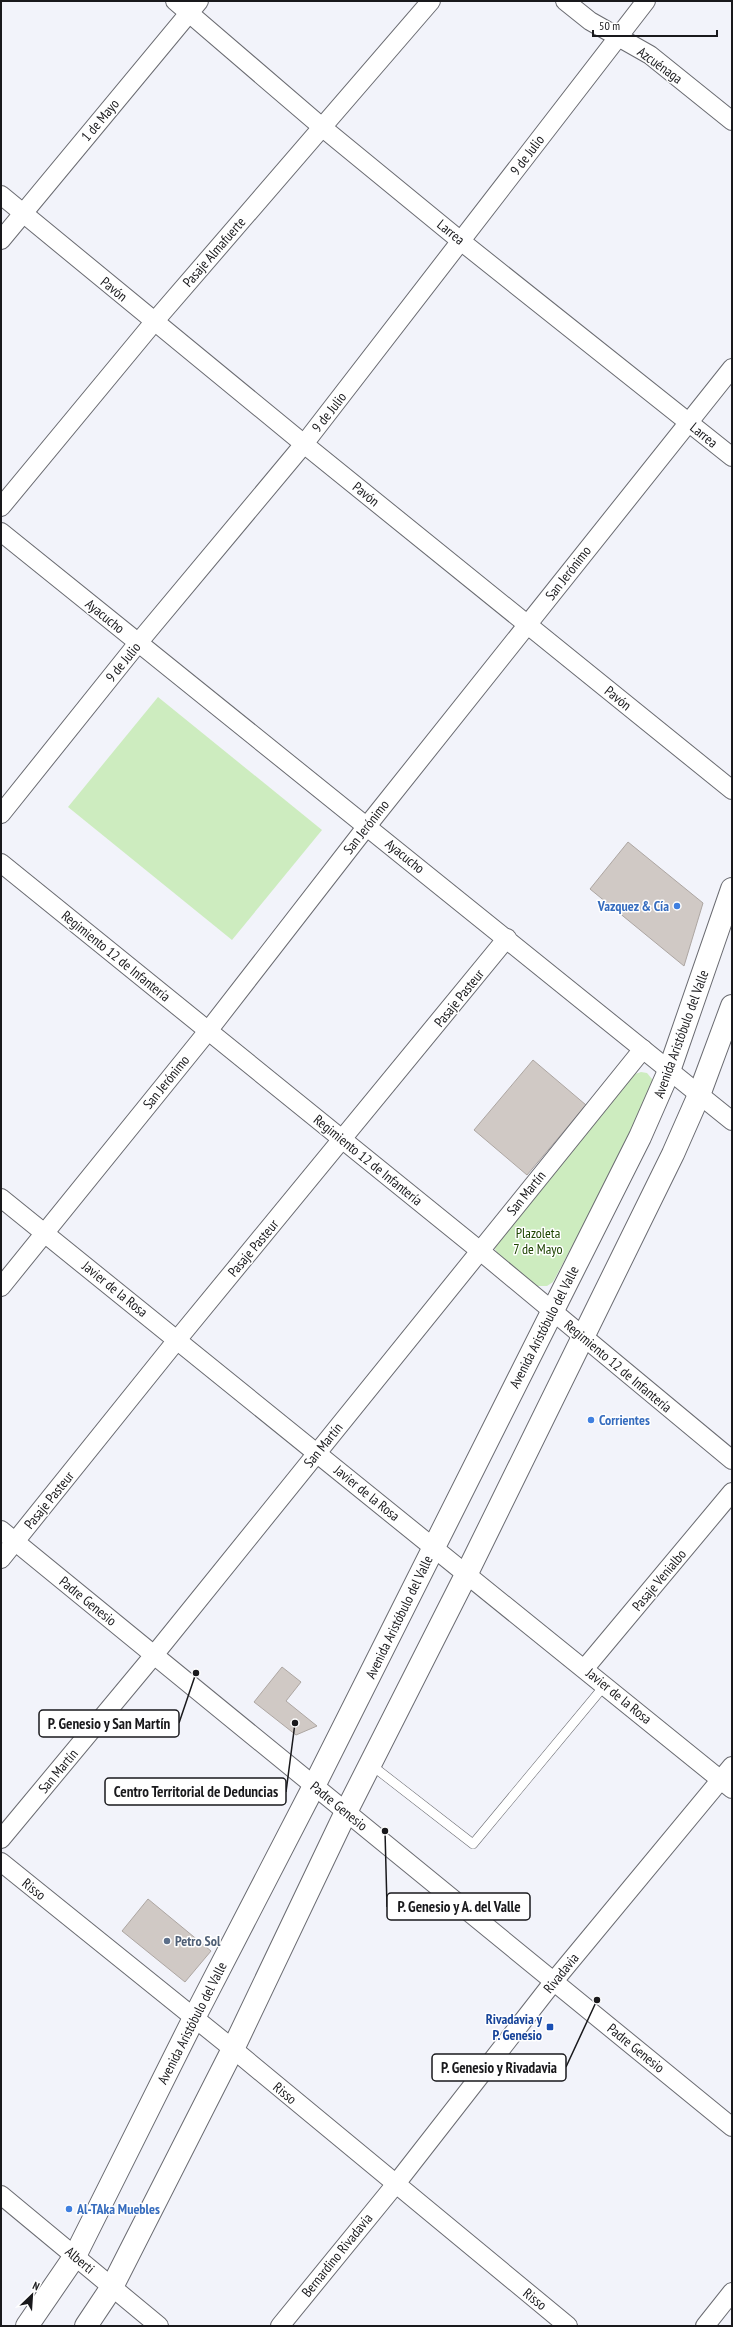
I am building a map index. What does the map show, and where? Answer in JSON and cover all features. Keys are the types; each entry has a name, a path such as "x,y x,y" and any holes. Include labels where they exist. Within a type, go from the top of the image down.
{"main road":[{"name":"Avenida Aristóbulo del Valle","path":"27,2326 75,2256 194,2018 314,1786 640,1137 669,1071 732,889"},
{"path":"86,2326 112,2287 233,2049 346,1812 584,1337 673,1154 699,1095 732,1006"}],"street":[{"name":"Larrea","path":"175,1 194,7 323,128 462,242 732,457"},
{"name":"Pasaje Almafuerte","path":"1,507 154,322 323,128 431,1"},
{"name":"Azcuénaga","path":"565,1 590,21 650,55 732,121"},
{"name":"9 de Julio","path":"1,814 138,643 304,444 462,242 616,37 646,1"},
{"name":"1 de Mayo","path":"1,240 194,7"},
{"name":"Pavón","path":"1,195 22,214 154,322 732,790"},
{"name":"San Jerónimo","path":"1,1287 208,1031 368,826 732,368"},
{"name":"Ayacucho","path":"1,532 507,938 732,1122"},
{"name":"Regimiento 12 de Infantería","path":"1,863 479,1250 732,1460"},
{"name":"Pasaje Pasteur","path":"1,1559 177,1340 343,1140 507,938"},
{"name":"San Martín","path":"1,1839 154,1655 479,1250 643,1049"},
{"name":"Javier de la Rosa","path":"1,1198 605,1685 728,1778"},
{"name":"Pasaje Venialbo","path":"585,1668 732,1492"},
{"name":"Padre Genesio","path":"1,1530 732,2127"},
{"name":"Rivadavia","path":"395,2184 554,1981 728,1778"},
{"name":"Risso","path":"1,1862 233,2049 568,2326"},
{"name":"Bernardino Rivadavia","path":"280,2326 395,2184"},
{"name":"Alberti","path":"1,2195 159,2326"},
{"path":"705,2326 732,2292"}],"lane":[{"path":"370,1764 473,1844 605,1685"}],"green space":[{"path":"158,697 322,830 232,940 68,807"},
{"name":"Plazoleta 7 de Mayo","path":"641,1072 647,1073 652,1079 652,1088 632,1134 553,1282 547,1286 536,1286 498,1255 495,1249 497,1240 632,1075"}],"building":[{"path":"628,842 703,903 684,966 590,889"},
{"path":"533,1060 586,1105 527,1175 474,1130"},
{"path":"282,1667 301,1682 286,1701 317,1726 296,1735 254,1702"},
{"name":"Petro Sol","path":"148,1899 211,1951 185,1982 122,1931"}],"place":[{"name":"Vazquez & Cía","path":"677,906"},
{"name":"Corrientes","path":"591,1420"},
{"name":"P. Genesio y San Martín","path":"196,1673"},
{"name":"Centro Territorial de Deduncias","path":"295,1723"},
{"name":"P. Genesio y A. del Valle","path":"385,1831"},
{"name":"Petro Sol","path":"167,1941"},
{"name":"P. Genesio y Rivadavia","path":"597,2000"},
{"name":"Rivadavia y P. Genesio","path":"550,2027"},
{"name":"Al-TAka Muebles","path":"69,2209"}]}
